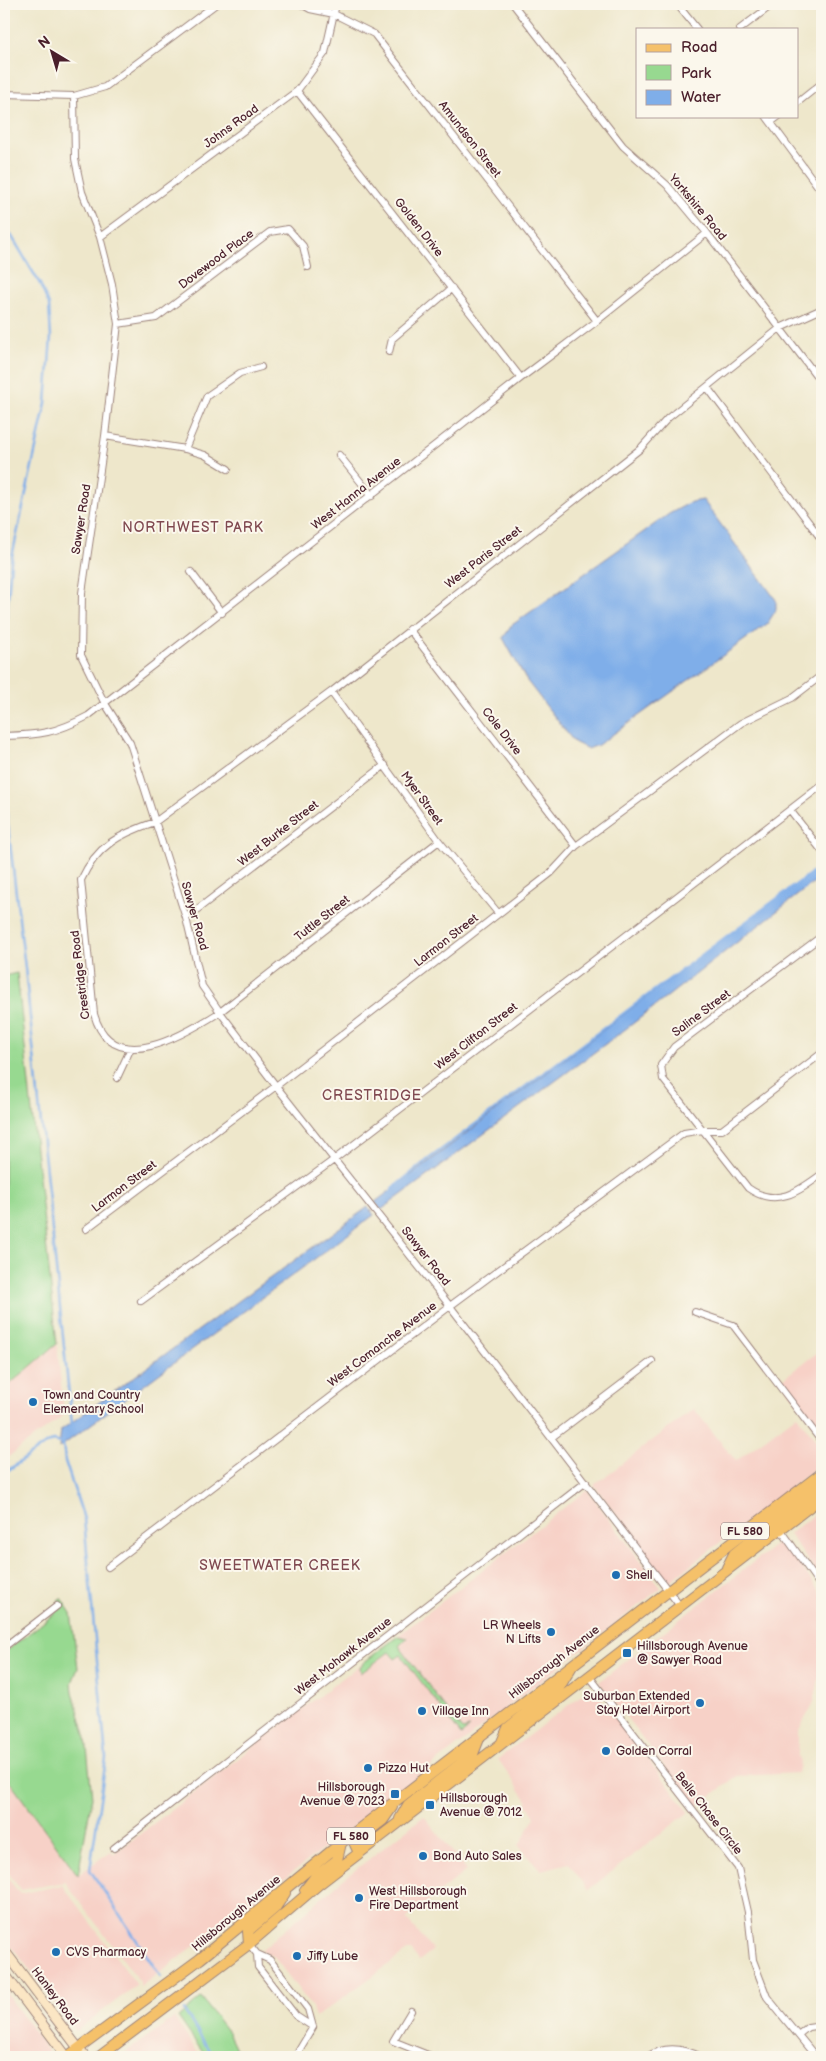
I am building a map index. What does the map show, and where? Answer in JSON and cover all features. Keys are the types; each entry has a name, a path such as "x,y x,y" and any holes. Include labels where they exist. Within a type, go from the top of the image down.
{"main road":[{"name":"Hillsborough Avenue","path":"67,2057 82,2053 200,1960 341,1843 575,1661 822,1473"},
{"path":"781,1530 790,1510 822,1484"},
{"name":"FL 580","path":"99,2057 249,1944 292,1907 397,1824 822,1498"},
{"path":"726,1571 734,1554 775,1522 783,1502"},
{"path":"502,1744 508,1728 560,1686 575,1661"},
{"path":"397,1824 408,1805 473,1754 480,1735"},
{"path":"359,1854 354,1842 383,1820 399,1798"},
{"path":"292,1907 315,1877 337,1860 341,1843"},
{"path":"249,1944 248,1932 275,1908 292,1882"},
{"name":"Hanley Road","path":"4,1950 82,2053"},
{"path":"4,1973 67,2057"}],"street":[{"path":"4,94 74,96 105,87 216,4"},
{"name":"Amundson Street","path":"301,4 310,9 334,14 374,34 598,321"},
{"name":"Johns Road","path":"100,236 297,91 325,53 336,4"},
{"name":"Yorkshire Road","path":"513,4 623,146 667,185 707,233 822,383"},
{"path":"678,4 696,28"},
{"path":"741,28 773,4"},
{"path":"798,101 822,84"},
{"name":"Golden Drive","path":"297,91 521,378"},
{"name":"Sawyer Road","path":"74,96 75,159 82,192 100,236 112,284 118,324 106,436 82,593 81,655 104,702 130,743 186,918 202,986 276,1086 335,1158 450,1306 680,1606"},
{"path":"768,118 822,192"},
{"path":"771,122 776,118"},
{"name":"Dovewood Place","path":"118,324 156,318 270,232 288,229 303,246 308,267"},
{"name":"West Hanna Avenue","path":"4,736 34,736 63,729 88,716 521,378 598,321 707,233"},
{"path":"389,352 392,339 452,288"},
{"name":"West Paris Street","path":"155,822 331,692 640,449 668,418 780,328 822,309"},
{"path":"185,449 207,396 240,373 261,367"},
{"path":"707,387 822,540"},
{"path":"106,436 185,449 205,455 228,469"},
{"path":"339,455 372,496"},
{"path":"191,572 222,613"},
{"name":"Cole Drive","path":"409,629 576,846"},
{"name":"Larmon Street","path":"86,1229 276,1086 551,873 576,846 741,723 792,698 822,674"},
{"name":"Myer Street","path":"331,692 439,841 498,913"},
{"name":"West Burke Street","path":"186,918 385,765"},
{"name":"West Clifton Street","path":"141,1301 335,1158 822,785"},
{"path":"790,810 822,852"},
{"name":"Crestridge Road","path":"130,1050 117,1046 105,1037 97,1026 94,1014 81,880 90,860 126,832 155,822"},
{"name":"Tuttle Street","path":"220,1012 439,841"},
{"name":"Saline Street","path":"821,1176 794,1194 778,1198 759,1196 748,1188 663,1079 660,1065 674,1047 822,936"},
{"path":"117,1078 130,1050 178,1036 220,1012"},
{"name":"West Comanche Avenue","path":"108,1567 450,1306 684,1133 722,1130 822,1053"},
{"path":"694,1312 733,1325 822,1442"},
{"path":"552,1438 652,1361"},
{"name":"West Mohawk Avenue","path":"114,1848 586,1482"},
{"path":"781,1530 822,1588"},
{"path":"4,1647 57,1606"},
{"name":"Belle Chase Circle","path":"589,1676 738,1868 748,1912 754,1963 767,1997 816,2057"},
{"path":"249,1944 257,1954 270,1960 308,2009 313,2027 295,2057"},
{"path":"257,1954 258,1967 274,1988 296,2016 313,2027"},
{"path":"412,2011 394,2041 433,2057"},
{"path":"798,2035 808,2027 815,2026 822,2032"},
{"path":"647,2057 659,2050 688,2051 701,2057"}],"shaded area":[{"name":"Town and Country Elementary School","path":"57,1344 64,1415 4,1460 4,1389"},
{"path":"822,1349 822,1435 781,1380"},
{"path":"694,1409 736,1461 797,1415 822,1449 822,1463 668,1583 594,1485"},
{"path":"587,1490 661,1588 367,1816 140,1987 140,1982 65,1882 21,1890 4,1867 4,1774 78,1875 111,1851 114,1854"},
{"path":"822,1509 822,1580 789,1534"},
{"path":"782,1540 822,1595 822,1663 814,1702 798,1732 798,1757 800,1763 798,1773 737,1776 696,1807 599,1682"},
{"path":"592,1687 689,1812 588,1890 569,1863 541,1870 519,1846 535,1817 526,1802 528,1802 498,1759"},
{"path":"424,1816 467,1870 406,1919 433,1950 419,1961 412,1951 407,1951 315,2018 312,2007 274,1957 261,1950 345,1878"},
{"path":"4,1873 20,1894 62,1885 137,1985 76,2031 4,1936"},
{"path":"4,1990 49,2052 42,2057 4,2057"},
{"path":"174,2018 201,2057 119,2057"}],"green space":[{"path":"17,973 57,1344 4,1389 4,976"},
{"path":"61,1598 71,1613 78,1668 72,1683 73,1692 86,1738 92,1797 78,1875 4,1774 4,1653 63,1607 58,1600"},
{"path":"398,1636 407,1638 399,1646 462,1730 470,1728 461,1735 401,1655 395,1659 389,1652 361,1673 360,1667 363,1663"},
{"path":"201,1998 228,2032 240,2057 206,2057 178,2017"}],"water":[{"path":"703,500 776,600 776,610 767,624 598,745 588,749 574,742 527,681 503,638 512,625 669,514 691,502"},
{"path":"822,865 822,876 631,1025 381,1210 375,1202"},
{"path":"368,1207 374,1215 59,1448 61,1430"}],"waterway":[{"path":"4,647 11,561 46,403 51,337 49,305 40,284 11,235"},
{"path":"4,794 25,968 72,1424"},
{"path":"392,1189 422,1164 822,865"},
{"path":"4,1473 47,1443 54,1441 62,1444"},
{"path":"63,1443 65,1461 84,1519 106,1758 90,1870 161,1977"},
{"path":"184,2010 213,2057"}],"place":[{"name":"Town and Country Elementary School","path":"33,1402"},
{"name":"Shell","path":"616,1575"},
{"name":"LR Wheels N Lifts","path":"551,1632"},
{"name":"Hillsborough Avenue @ Sawyer Road","path":"627,1653"},
{"name":"Suburban Extended Stay Hotel Airport","path":"700,1703"},
{"name":"Village Inn","path":"422,1711"},
{"name":"Golden Corral","path":"606,1751"},
{"name":"Pizza Hut","path":"368,1768"},
{"name":"Hillsborough Avenue @ 7023","path":"395,1794"},
{"name":"Hillsborough Avenue @ 7012","path":"430,1805"},
{"name":"Bond Auto Sales","path":"423,1856"},
{"name":"West Hillsborough Fire Department","path":"359,1898"},
{"name":"CVS Pharmacy","path":"56,1952"},
{"name":"Jiffy Lube","path":"297,1956"}],"district":[{"name":"NORTHWEST PARK","path":"193,527"},
{"name":"CRESTRIDGE","path":"372,1095"},
{"name":"SWEETWATER CREEK","path":"280,1565"}]}
